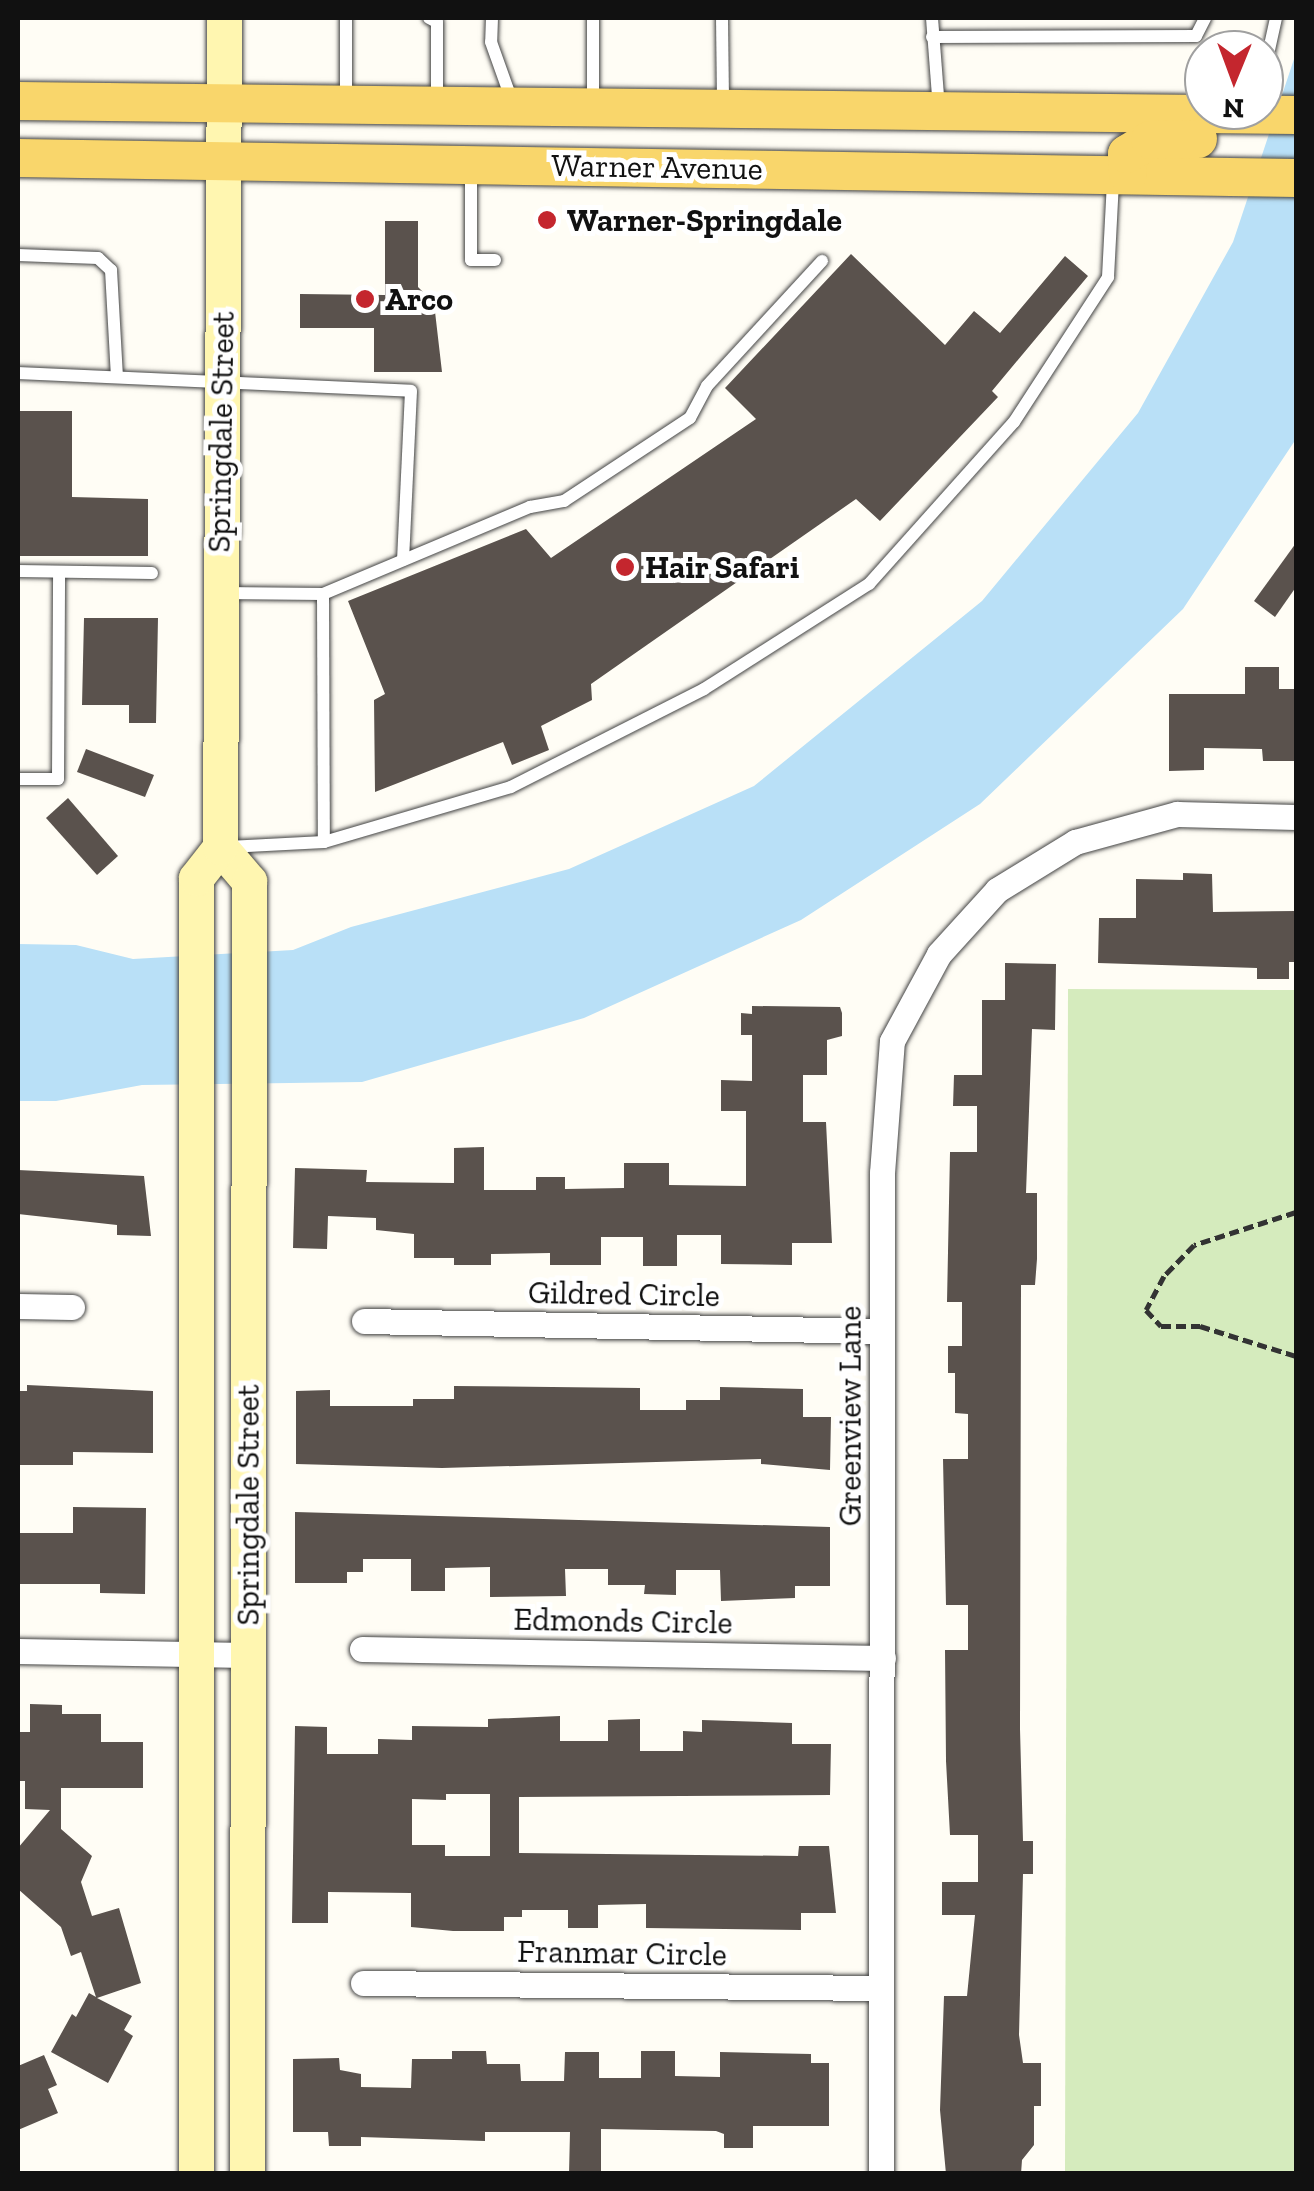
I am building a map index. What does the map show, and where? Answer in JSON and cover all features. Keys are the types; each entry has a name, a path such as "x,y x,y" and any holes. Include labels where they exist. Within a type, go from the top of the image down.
{"main road":[{"name":"Springdale Street","path":"196,2174 196,878 220,847 224,18"},
{"name":"Warner Avenue","path":"18,101 513,103 940,114 1286,114"},
{"path":"937,172 940,114"},
{"path":"1120,174 1128,154 1150,140 1211,139 1286,114"},
{"name":"Warner Avenue","path":"18,158 471,162 1296,178"},
{"name":"Springdale Street","path":"220,847 249,880 247,2174"}],"street":[{"name":"Greenview Lane","path":"881,2174 882,1173 892,1041 939,954 997,890 1075,842 1177,814 1296,817"},
{"path":"18,1306 72,1307"},
{"name":"Gildred Circle","path":"364,1321 882,1331"},
{"name":"Edmonds Circle","path":"362,1649 883,1658"},
{"path":"18,1652 247,1655"},
{"name":"Franmar Circle","path":"363,1982 880,1988"}],"lane":[{"path":"346,18 346,103"},
{"path":"429,18 437,22 437,104"},
{"path":"492,18 491,42 513,103"},
{"path":"593,18 593,105"},
{"path":"722,18 723,108"},
{"path":"932,18 940,114"},
{"path":"932,37 1196,36 1206,18"},
{"path":"1276,18 1267,76 1286,114"},
{"path":"471,162 472,260 495,260"},
{"path":"220,847 324,842 511,787 704,690 869,584 1014,422 1108,278 1120,174"},
{"path":"18,255 98,258 111,270 117,377"},
{"path":"219,593 323,594 530,507 564,501 690,418 707,386 822,261"},
{"path":"18,373 411,391 403,560"},
{"path":"18,571 152,573"},
{"path":"18,779 58,779 59,572"},
{"path":"323,594 324,842"}],"path":[{"path":"1296,1212 1194,1244 1164,1276 1146,1310 1161,1326 1200,1326 1296,1356"}],"green space":[{"path":"1068,989 1296,990 1296,2173 1065,2173"}],"water":[{"path":"1296,53 1296,439 1183,609 980,804 801,920 584,1018 362,1082 142,1085 56,1101 18,1101 18,944 76,945 133,959 293,950 351,927 569,869 754,786 982,601 1138,413 1233,242 1270,130 1284,130 1284,89"}],"building":[{"name":"Arco","path":"385,221 418,221 418,287 434,303 442,372 374,372 374,328 300,328 300,294 385,295"},
{"path":"851,254 945,345 974,311 1000,333 1065,256 1088,276 992,391 998,397 880,521 856,499 591,684 592,700 541,726 549,750 512,765 503,742 375,792 374,700 385,694 348,601 526,529 551,558 756,419 725,388"},
{"path":"18,411 72,411 72,497 148,499 148,556 18,556"},
{"path":"1296,543 1296,587 1275,617 1254,601"},
{"path":"84,618 158,618 156,723 129,723 129,705 82,705"},
{"path":"1245,667 1279,667 1279,689 1296,689 1296,761 1263,761 1262,749 1204,748 1204,770 1169,771 1169,694 1245,694"},
{"path":"86,749 154,775 145,797 77,772"},
{"path":"68,798 118,856 97,875 46,818"},
{"path":"1183,873 1212,874 1213,912 1296,911 1296,962 1289,962 1289,979 1257,979 1257,968 1098,963 1099,918 1136,918 1136,879 1183,880"},
{"path":"1005,963 1056,964 1055,1030 1032,1029 1026,1193 1037,1193 1037,1259 1035,1285 1021,1285 1020,1729 1023,1841 1033,1841 1033,1874 1023,1874 1019,2035 1023,2063 1041,2063 1041,2106 1034,2106 1034,2145 1022,2160 1021,2174 946,2174 940,2110 944,1996 967,1996 975,1915 942,1915 942,1882 978,1882 978,1835 950,1835 946,1761 945,1650 968,1650 968,1605 946,1605 943,1459 968,1459 968,1414 955,1413 955,1373 948,1373 948,1346 962,1346 962,1302 947,1302 950,1152 977,1152 977,1106 953,1106 954,1075 982,1075 982,1000 1005,1000"},
{"path":"752,1006 840,1007 842,1013 842,1036 827,1040 827,1075 803,1075 803,1122 826,1122 832,1243 792,1243 792,1265 721,1264 721,1235 677,1235 677,1266 643,1266 643,1237 601,1237 601,1265 550,1265 550,1253 491,1254 491,1265 454,1265 454,1258 414,1258 414,1234 376,1230 376,1218 328,1216 327,1249 293,1248 295,1168 367,1170 366,1182 454,1183 454,1148 484,1147 484,1190 536,1190 536,1177 565,1177 565,1189 624,1188 624,1163 669,1163 669,1185 746,1186 746,1111 721,1111 721,1080 752,1081 752,1035 741,1035 741,1013 752,1014"},
{"path":"18,1170 144,1176 151,1236 117,1235 117,1225 18,1214"},
{"path":"27,1385 153,1391 153,1453 73,1452 73,1465 18,1465 18,1391 27,1391"},
{"path":"454,1386 640,1388 640,1410 686,1410 686,1400 720,1400 720,1387 803,1389 803,1417 831,1417 830,1470 761,1464 761,1459 442,1468 296,1464 296,1391 330,1390 330,1406 413,1406 413,1399 454,1399"},
{"path":"73,1507 146,1508 145,1594 100,1593 100,1584 18,1584 18,1533 73,1533"},
{"path":"295,1512 830,1527 830,1586 795,1586 795,1598 721,1601 720,1570 676,1570 676,1595 644,1594 645,1585 608,1585 608,1569 565,1569 566,1596 490,1597 490,1567 445,1568 445,1591 411,1591 411,1559 363,1559 363,1572 347,1572 347,1583 295,1583"},
{"path":"30,1704 62,1705 62,1714 101,1714 101,1742 143,1742 143,1788 61,1788 61,1829 92,1856 81,1882 92,1916 119,1908 141,1983 97,1998 132,2016 124,2030 133,2036 108,2083 51,2052 89,1993 96,1997 81,1952 71,1956 61,1927 18,1889 18,1848 50,1810 25,1809 25,1781 18,1781 18,1732 30,1732"},
{"path":"560,1716 560,1741 608,1741 608,1720 640,1719 640,1751 683,1751 683,1731 702,1732 702,1720 792,1723 792,1744 831,1744 830,1795 519,1797 519,1853 798,1856 799,1846 829,1846 836,1913 801,1913 801,1930 646,1928 646,1904 598,1905 598,1928 568,1928 568,1910 522,1910 522,1917 504,1917 504,1931 453,1931 411,1927 411,1893 328,1892 328,1923 292,1923 295,1726 327,1727 327,1754 378,1754 378,1739 412,1740 412,1726 488,1727 488,1719","holes":["446,1794 490,1794 490,1856 445,1856 445,1845 412,1845 412,1799 446,1800"]},
{"path":"452,2051 486,2051 487,2064 520,2064 521,2081 564,2081 565,2052 599,2052 599,2078 641,2078 641,2051 675,2051 675,2076 720,2077 720,2052 811,2054 811,2063 829,2063 829,2126 753,2126 753,2148 724,2148 724,2134 716,2131 601,2129 601,2174 569,2174 570,2132 485,2132 485,2141 361,2137 361,2146 329,2146 328,2132 293,2132 293,2059 339,2058 340,2070 361,2074 361,2087 411,2088 412,2059 452,2059"},
{"path":"44,2055 57,2085 48,2089 58,2113 18,2130 18,2066"}],"place":[{"name":"Warner-Springdale","path":"547,220"},
{"name":"Arco","path":"365,299"},
{"name":"Hair Safari","path":"625,567"}]}
